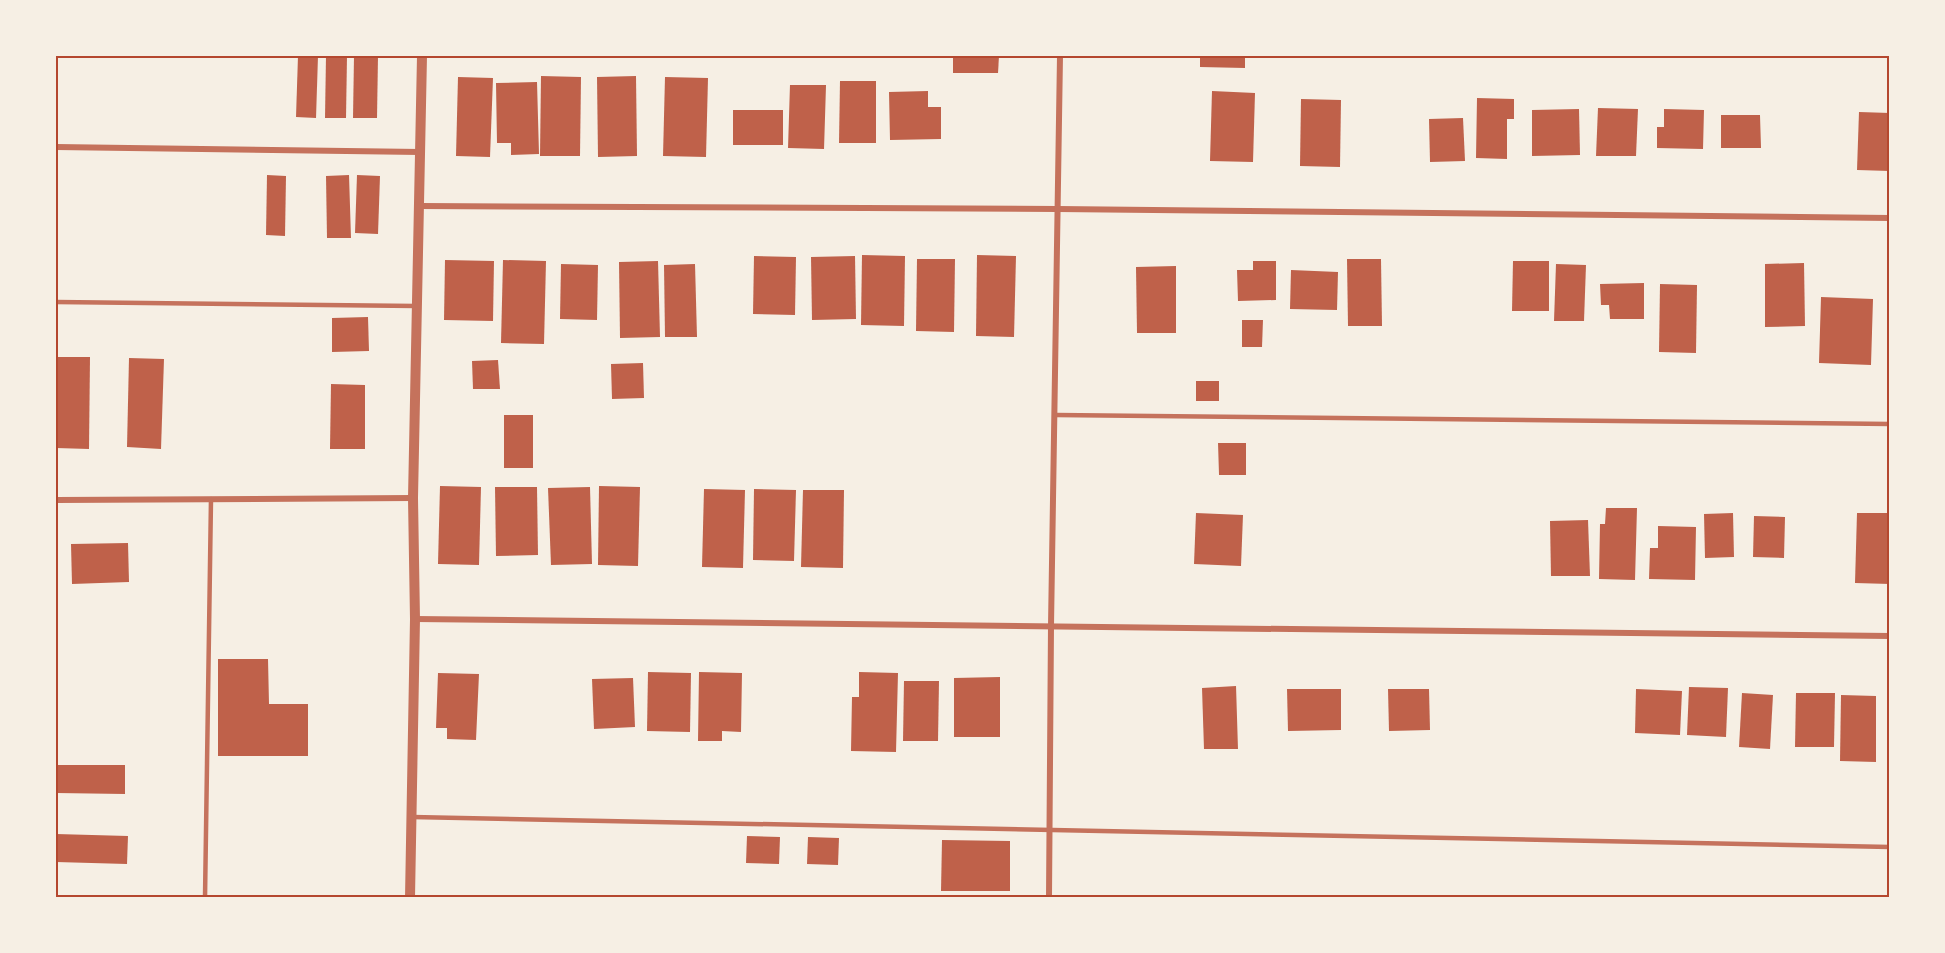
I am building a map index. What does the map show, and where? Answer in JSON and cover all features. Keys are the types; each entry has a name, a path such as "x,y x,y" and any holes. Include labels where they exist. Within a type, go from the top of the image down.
{"street":[{"path":"410,897 415,619 413,498 422,56"},
{"path":"1049,897 1060,56"},
{"path":"56,147 420,152"},
{"path":"420,206 1058,209 1890,218"},
{"path":"56,500 413,498"},
{"path":"415,619 1890,636"}],"lane":[{"path":"56,302 417,306"},
{"path":"1056,415 1890,424"},
{"path":"206,897 211,499"},
{"path":"411,817 1050,828 1890,847"}],"building":[{"path":"298,56 318,56 316,118 296,117"},
{"path":"326,56 347,56 346,118 325,118"},
{"path":"354,56 378,56 377,118 353,118"},
{"path":"953,56 999,56 998,73 953,73"},
{"path":"1200,56 1245,56 1245,68 1200,67"},
{"path":"541,76 581,77 580,156 540,156"},
{"path":"636,76 637,156 598,157 597,77"},
{"path":"458,77 493,78 490,157 456,156"},
{"path":"665,77 708,78 706,157 663,156"},
{"path":"840,81 876,81 876,143 839,143"},
{"path":"537,82 539,154 511,155 511,143 497,143 496,83"},
{"path":"790,85 826,85 824,149 788,148"},
{"path":"928,91 928,107 941,107 941,139 890,140 889,92"},
{"path":"1212,91 1255,93 1253,162 1210,161"},
{"path":"1477,98 1514,99 1514,119 1507,119 1507,159 1476,158"},
{"path":"1301,99 1341,100 1340,167 1300,166"},
{"path":"1598,108 1638,109 1636,156 1596,156"},
{"path":"1579,109 1580,155 1532,156 1532,110"},
{"path":"1664,109 1704,110 1703,149 1657,148 1657,127 1664,127"},
{"path":"733,110 783,110 783,145 733,145"},
{"path":"1859,112 1890,113 1890,171 1857,170"},
{"path":"1721,115 1760,115 1761,148 1721,148"},
{"path":"1463,118 1465,161 1430,162 1429,119"},
{"path":"267,175 286,176 285,236 266,235"},
{"path":"349,175 351,238 327,238 326,176"},
{"path":"357,175 380,176 378,234 355,233"},
{"path":"862,255 905,256 904,326 861,325"},
{"path":"977,255 1016,256 1014,337 976,336"},
{"path":"754,256 796,257 795,315 753,314"},
{"path":"855,256 856,319 812,320 811,257"},
{"path":"917,259 955,259 954,332 916,331"},
{"path":"1347,259 1381,259 1382,326 1348,326"},
{"path":"445,260 494,261 493,321 444,320"},
{"path":"503,260 546,261 544,344 501,343"},
{"path":"658,261 660,337 620,338 619,262"},
{"path":"1253,261 1276,261 1276,300 1238,301 1237,270 1253,270"},
{"path":"1513,261 1549,261 1549,311 1512,311"},
{"path":"1804,263 1805,326 1765,327 1765,264"},
{"path":"561,264 598,265 597,320 560,319"},
{"path":"695,264 697,337 665,337 664,265"},
{"path":"1556,264 1586,265 1584,321 1554,321"},
{"path":"1176,266 1176,333 1137,333 1136,267"},
{"path":"1291,270 1338,272 1337,310 1290,309"},
{"path":"1644,283 1644,319 1610,319 1609,305 1601,305 1600,284"},
{"path":"1660,284 1697,285 1696,353 1659,352"},
{"path":"1821,297 1873,299 1871,365 1819,363"},
{"path":"368,317 369,351 332,352 332,318"},
{"path":"1242,320 1263,320 1262,347 1242,347"},
{"path":"57,357 90,357 89,449 56,448"},
{"path":"129,358 164,359 161,449 127,447"},
{"path":"498,360 500,389 473,389 472,361"},
{"path":"643,363 644,398 612,399 611,364"},
{"path":"1196,381 1219,381 1219,401 1196,401"},
{"path":"331,384 365,385 365,449 330,449"},
{"path":"504,415 533,415 533,468 504,468"},
{"path":"1218,443 1246,443 1246,475 1219,475"},
{"path":"440,486 481,487 479,565 438,564"},
{"path":"599,486 640,487 638,566 598,565"},
{"path":"495,487 537,487 538,555 496,556"},
{"path":"590,487 592,564 551,565 548,488"},
{"path":"704,489 745,490 743,568 702,567"},
{"path":"754,489 796,490 794,561 753,560"},
{"path":"803,490 844,490 843,568 801,567"},
{"path":"1606,508 1637,508 1635,580 1599,579 1600,524 1605,524"},
{"path":"1196,513 1243,515 1241,566 1194,564"},
{"path":"1733,513 1734,557 1705,558 1704,514"},
{"path":"1857,513 1890,513 1890,584 1855,583"},
{"path":"1754,516 1785,517 1784,558 1753,557"},
{"path":"1588,520 1590,576 1551,576 1550,521"},
{"path":"1658,526 1696,527 1695,580 1649,579 1650,548 1658,548"},
{"path":"128,543 129,582 72,584 71,544"},
{"path":"218,659 268,659 269,704 308,704 308,756 218,756"},
{"path":"648,672 691,673 690,732 647,731"},
{"path":"699,672 742,673 741,732 722,731 722,741 698,741"},
{"path":"859,672 898,673 896,752 851,751 852,697 859,697"},
{"path":"438,673 479,674 476,740 447,739 447,728 436,728"},
{"path":"1000,677 1000,737 954,737 954,678"},
{"path":"633,678 635,727 594,729 592,679"},
{"path":"904,681 939,681 938,741 903,741"},
{"path":"1236,686 1238,749 1204,749 1202,688"},
{"path":"1689,687 1728,688 1726,737 1687,735"},
{"path":"1287,689 1341,689 1341,730 1288,731"},
{"path":"1388,689 1429,689 1430,730 1389,731"},
{"path":"1636,689 1682,691 1680,735 1635,733"},
{"path":"1742,693 1773,695 1770,749 1739,747"},
{"path":"1796,693 1835,693 1834,747 1795,747"},
{"path":"1841,695 1876,696 1876,762 1840,761"},
{"path":"56,765 125,765 125,794 56,793"},
{"path":"56,834 128,836 127,864 56,862"},
{"path":"747,836 780,837 779,864 746,863"},
{"path":"808,837 839,838 838,865 807,864"},
{"path":"942,840 1010,841 1010,891 941,891"}]}
